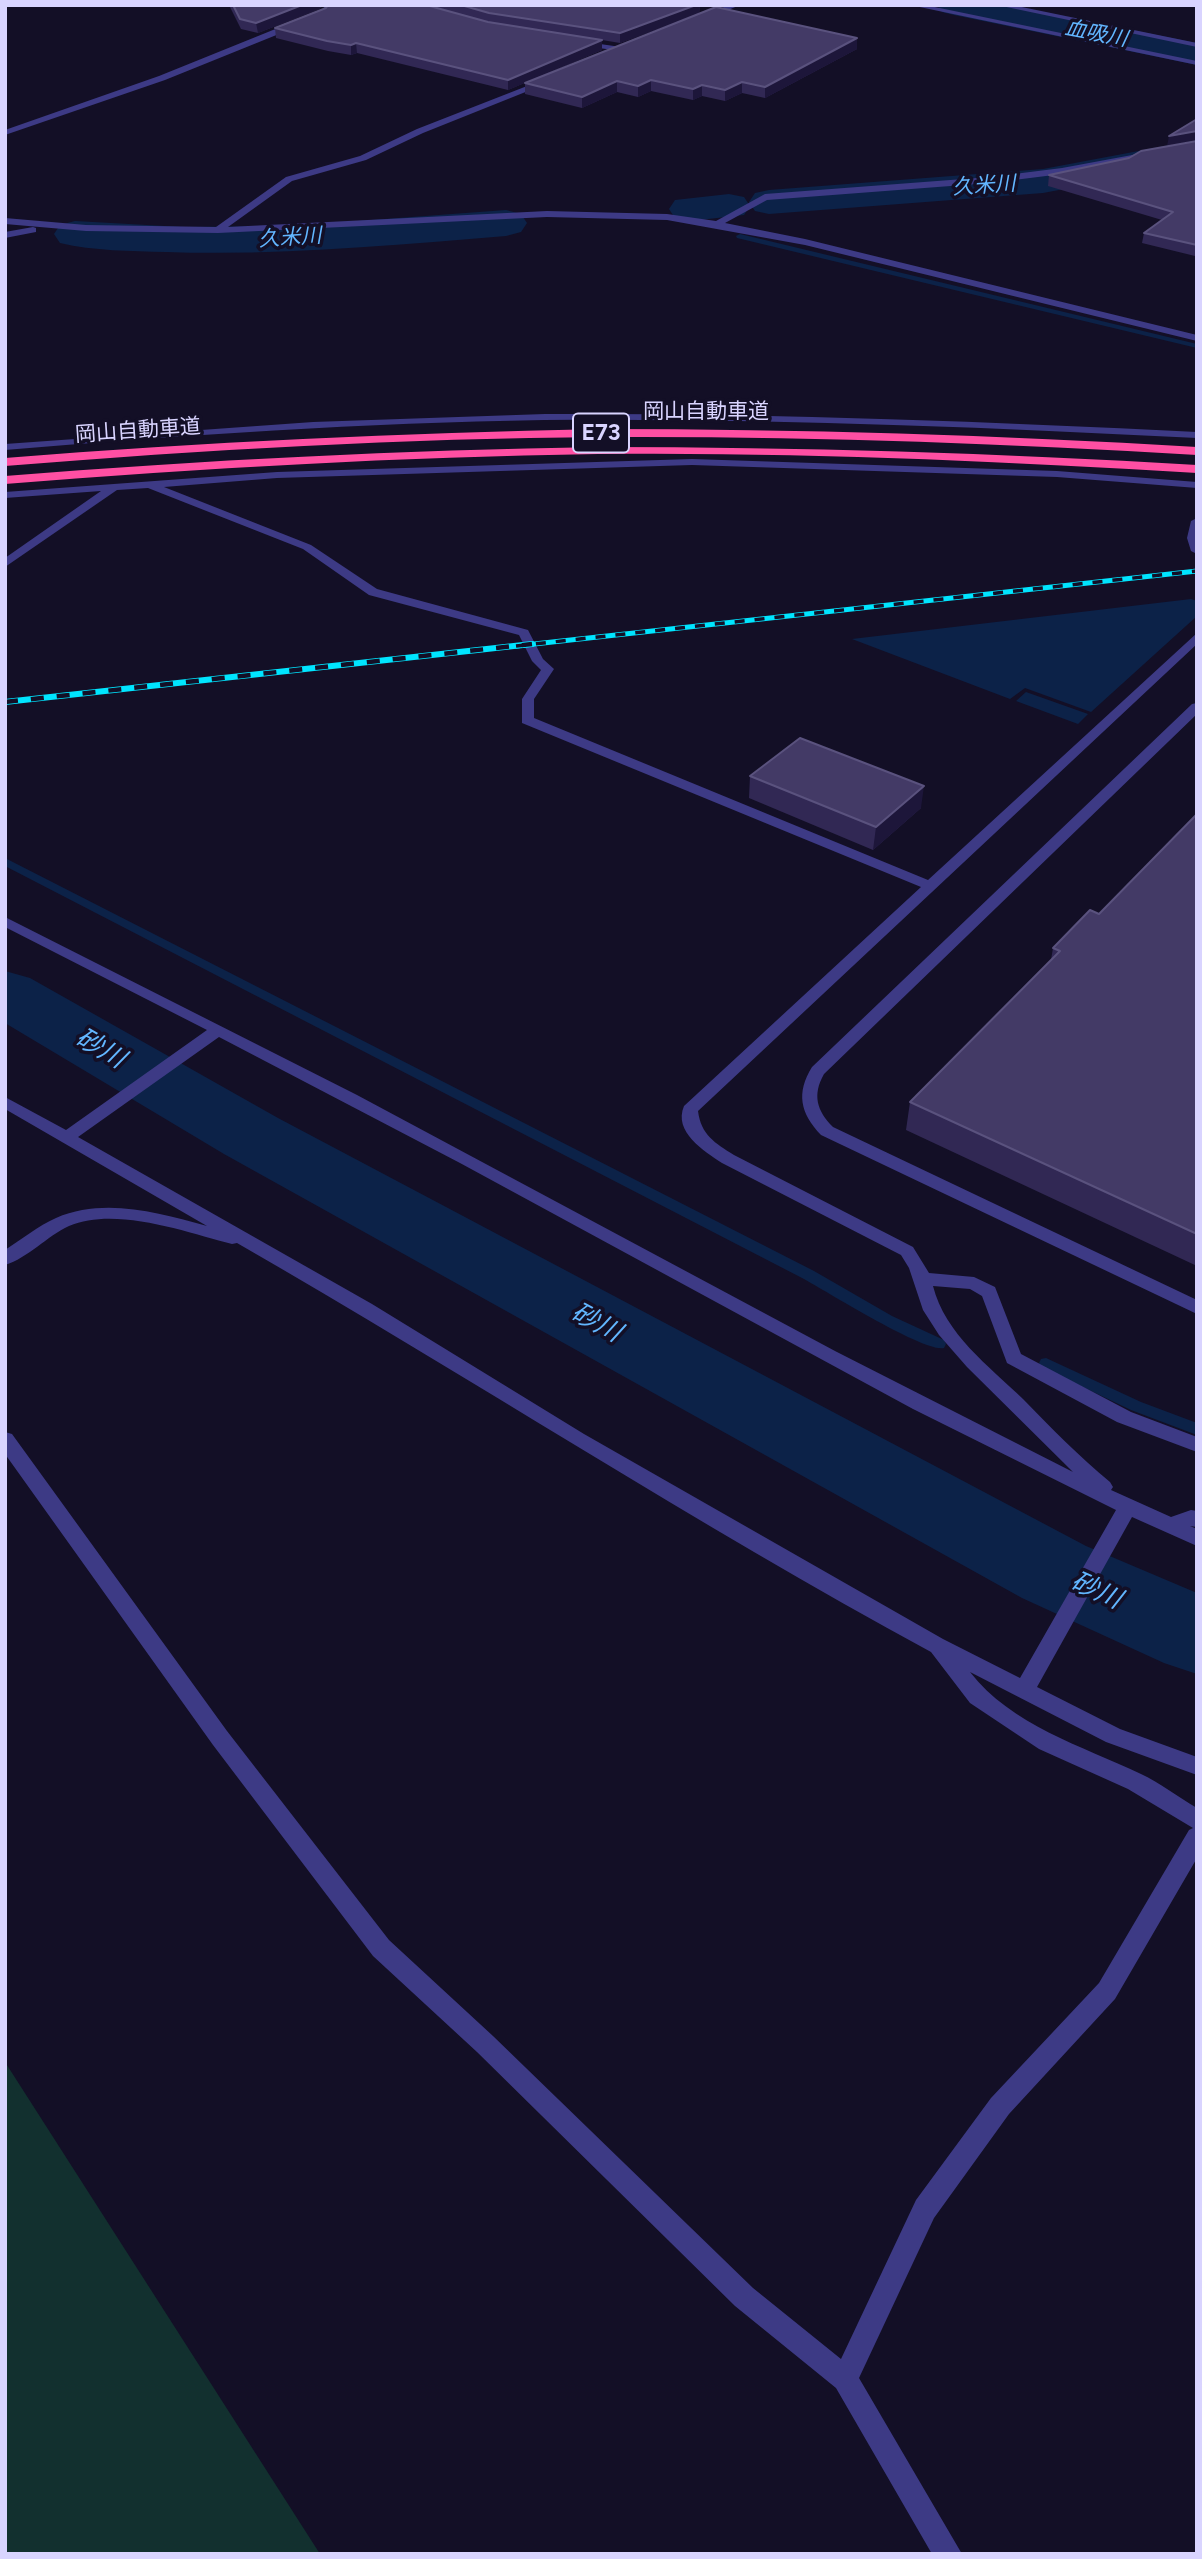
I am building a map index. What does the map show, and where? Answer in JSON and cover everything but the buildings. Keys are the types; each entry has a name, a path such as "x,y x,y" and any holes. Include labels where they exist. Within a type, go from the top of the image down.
{"highway":[{"name":"岡山自動車道","path":"5,462 274,442 668,432 876,436 1197,451"},
{"name":"岡山自動車道","path":"5,480 276,461 480,453 668,450 881,454 1197,469"}],"street":[{"path":"5,133 162,78 323,13 332,5"},
{"path":"690,22 737,5"},
{"path":"913,5 1197,63"},
{"path":"1000,5 1197,45"},
{"path":"572,43 621,49"},
{"path":"600,56 633,44"},
{"path":"218,230 289,179 363,158 420,131 553,77"},
{"path":"717,224 765,197 1062,172 1197,145"},
{"path":"5,222 218,230 590,213 667,217 805,242 1197,338"},
{"path":"5,235 58,225"},
{"path":"5,447 166,433 403,422 619,417 1059,428 1197,435"},
{"path":"5,495 277,475 692,462 1030,473 1197,485"},
{"path":"145,484 278,532 311,548 356,584 373,592 524,633 538,661 548,669 528,699 527,720 540,728 929,885"},
{"path":"5,564 116,486"},
{"path":"1197,521 1193,538 1197,551"},
{"path":"1125,1511 983,1371 937,1320 929,1305 918,1263 907,1251 728,1158 702,1141 690,1127 690,1110 695,1102 1197,638"},
{"path":"1197,707 818,1071 810,1082 808,1101 814,1119 827,1131 1197,1308"},
{"path":"5,921 212,1035 467,1160 1125,1511 1197,1538"},
{"path":"67,1137 212,1035"},
{"path":"5,1102 366,1308 577,1438 936,1645 1028,1682 1113,1736 1197,1766"},
{"path":"5,1259 68,1219 105,1212 146,1218 250,1242"},
{"path":"923,1279 974,1283 981,1287 989,1292 1013,1358 1124,1417 1197,1445"},
{"path":"5,1439 220,1738 381,1948 485,2044 744,2297 845,2379 948,2554"},
{"path":"1028,1682 1125,1511"},
{"path":"1169,1526 1191,1518 1197,1519"},
{"path":"936,1645 977,1697 1046,1742 1136,1782 1197,1820"},
{"path":"845,2379 925,2209 1000,2106 1107,1991 1197,1837"}],"green space":[{"path":"5,2062 320,2554 5,2554"}],"water":[{"path":"1191,599 1197,601 1197,616 1091,712 1025,688 1010,699 852,639"},
{"path":"1026,692 1088,714 1078,724 1016,701"}],"waterway":[{"name":"血吸川","path":"954,5 1197,54"},
{"name":"久米川","path":"769,202 1043,181 1197,152"},
{"name":"久米川","path":"690,209 729,206"},
{"name":"久米川","path":"75,234 237,240 506,223"},
{"path":"740,236 1197,346"},
{"path":"5,861 809,1275 887,1320 939,1344"},
{"name":"砂川","path":"5,993 251,1136 1054,1572 1197,1635"},
{"path":"1046,1363 1136,1406 1197,1429"}],"railway":[{"path":"516,646 1197,571"},
{"path":"5,702 532,644"}]}
